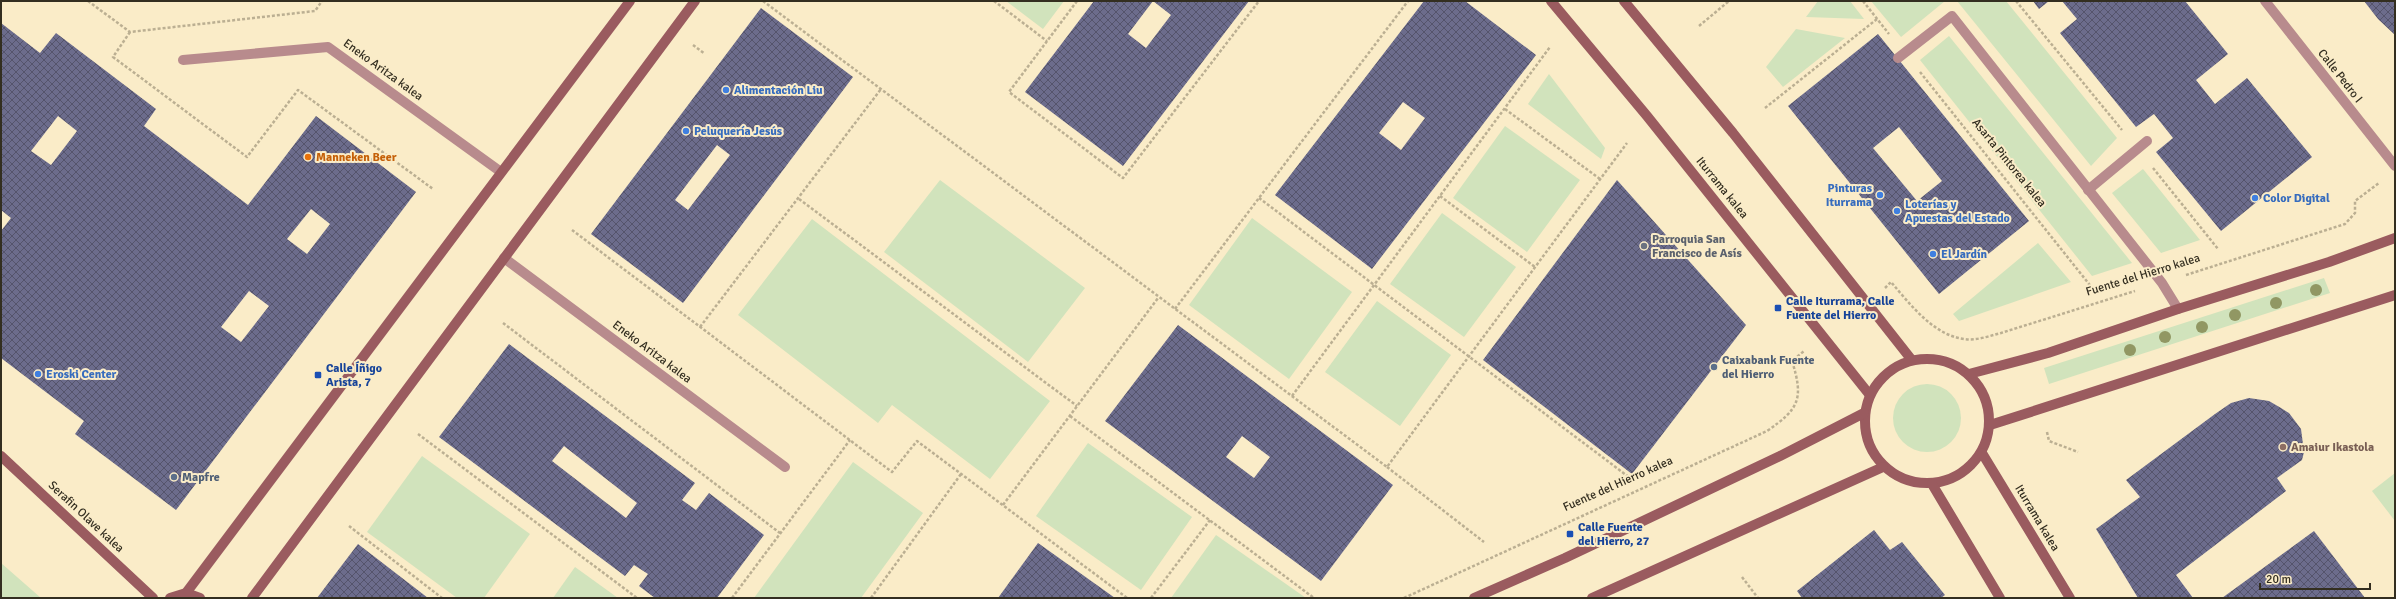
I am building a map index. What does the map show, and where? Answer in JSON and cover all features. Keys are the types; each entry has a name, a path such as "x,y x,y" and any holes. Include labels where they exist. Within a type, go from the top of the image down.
{"street":[{"path":"170,598 186,593 630,1"},
{"path":"252,598 695,1"},
{"name":"Iturrama kalea","path":"1551,1 1647,116 1869,394"},
{"path":"1624,1 1753,158 1912,359"},
{"name":"Calle Pedro I","path":"2265,1 2395,166"},
{"path":"1902,56 1952,16 2162,282 2178,309"},
{"name":"Eneko Aritza kalea","path":"183,60 328,47 502,172"},
{"path":"2088,190 2147,141"},
{"path":"1969,374 2048,353 2178,309 2329,262 2395,238"},
{"name":"Eneko Aritza kalea","path":"504,258 785,467"},
{"path":"1990,425 2395,295"},
{"path":"1935,358 1969,374 1985,395 1990,425 1982,453 1971,467 1932,484 1908,482 1883,467 1864,431 1864,413 1869,394 1887,372 1912,359 1935,358"},
{"path":"1474,598 1565,558 1780,456 1864,413"},
{"name":"Iturrama kalea","path":"1982,453 2070,598"},
{"name":"Serafin Olave kalea","path":"1,456 153,598"},
{"path":"1592,598 1883,467"},
{"path":"1932,484 2000,598"},
{"path":"186,593 200,598"}],"path":[{"path":"88,1 130,32 315,11 322,1"},
{"path":"763,1 1158,298 1175,309 1387,467 1484,542"},
{"path":"994,1 1046,41"},
{"path":"1077,1 1009,92 1123,178 1259,1"},
{"path":"1175,309 1408,1"},
{"path":"1699,26 1730,1"},
{"name":"Asarta Pintorea kalea","path":"1863,1 1878,19 1902,56 2093,289"},
{"path":"2016,1 2218,249"},
{"path":"1765,108 1878,19"},
{"path":"130,32 113,57 247,157 298,90 433,189"},
{"path":"1292,396 1550,48"},
{"path":"700,327 799,199 881,89"},
{"path":"1505,109 1600,179"},
{"path":"1387,467 1627,143"},
{"name":"Fuente del Hierro kalea","path":"1891,282 1920,314 1938,329 1965,339 1982,338 2345,224 2355,213 2355,201 2384,180"},
{"path":"1440,196 1536,267"},
{"path":"1259,198 1470,355 1630,478"},
{"path":"799,199 1077,406"},
{"path":"572,230 892,472 917,441 1127,598"},
{"path":"1003,505 1158,298"},
{"path":"503,323 780,533"},
{"name":"Fuente del Hierro kalea","path":"1404,598 1767,430 1788,417 1798,398 1796,375 1792,361"},
{"path":"1070,416 1314,598"},
{"path":"418,434 636,598"},
{"path":"732,598 850,440"},
{"path":"871,598 961,474"},
{"path":"1152,598 1210,520"},
{"path":"349,526 442,598"},
{"path":"1742,577 1758,598"}],"green space":[{"path":"1006,1 1064,1 1043,29"},
{"path":"1818,1 1850,1 1864,19 1806,17"},
{"path":"1871,1 1945,1 1901,37"},
{"path":"1957,1 2006,1 2117,138 2091,166"},
{"path":"1796,29 1845,38 1783,87 1766,67"},
{"path":"1949,36 2132,263 2092,276 1920,60"},
{"path":"1549,74 1605,148 1601,159 1528,104"},
{"path":"1505,126 1580,180 1527,252 1453,198"},
{"path":"2143,169 2200,240 2161,253 2112,193"},
{"path":"940,180 1085,288 1028,362 884,252"},
{"path":"1442,213 1516,267 1464,337 1390,284"},
{"path":"1252,218 1352,292 1289,379 1189,305"},
{"path":"812,219 1050,401 990,479 892,405 878,423 738,315"},
{"path":"2038,243 2071,282 1959,321 1953,314"},
{"path":"2324,278 2330,293 2049,384 2044,368"},
{"path":"1377,301 1451,355 1400,426 1325,372"},
{"path":"1927,384 1940,387 1951,394 1958,405 1961,418 1958,431 1951,442 1940,449 1927,452 1914,449 1903,442 1896,431 1893,418 1896,405 1903,394 1914,387"},
{"path":"1088,443 1192,517 1141,590 1036,516"},
{"path":"422,456 530,534 484,598 457,598 367,532"},
{"path":"853,462 923,513 861,598 754,598"},
{"path":"2395,473 2395,521 2372,491"},
{"path":"1216,535 1306,598 1171,598"},
{"path":"1,563 41,598 1,598"},
{"path":"575,567 618,598 553,598"}],"building":[{"path":"1094,1 1153,1 1249,1 1123,166 1025,92","holes":["1153,1 1171,15 1146,48 1128,34"]},
{"path":"1424,1 1465,1 1536,55 1372,269 1275,195","holes":["1403,102 1425,118 1401,150 1379,133"]},
{"path":"2033,1 2049,1 2039,9"},
{"path":"2062,1 2185,1 2228,54 2196,80 2215,104 2247,78 2312,157 2221,231 2156,152 2173,138 2154,114 2136,127 2060,33 2077,19"},
{"path":"2364,1 2395,1 2395,35 2378,19"},
{"path":"761,8 853,77 683,303 591,234","holes":["717,145 730,155 688,210 675,200"]},
{"path":"1,23 40,53 56,33 156,109 144,126 248,205 316,116 416,192 176,510 75,434 84,421 1,358 1,231 11,218 1,210","holes":["58,116 77,131 51,165 31,151","311,209 330,224 307,254 287,239","249,291 269,306 241,342 221,327"]},
{"path":"1878,34 2029,221 1939,294 1788,106","holes":["1899,127 1942,181 1917,201 1873,148"]},
{"path":"1617,180 1746,325 1632,474 1483,360"},
{"path":"1178,325 1393,485 1321,581 1105,421","holes":["1242,436 1270,457 1254,478 1226,457"]},
{"path":"509,344 695,483 682,500 696,510 709,493 764,535 717,598 655,598 639,586 648,574 634,565 625,576 439,437","holes":["564,446 637,503 626,518 552,461"]},
{"path":"2249,398 2269,401 2281,408 2289,413 2301,429 2304,452 2302,460 2277,478 2286,491 2176,575 2193,598 2138,598 2096,529 2140,497 2126,480 2231,403"},
{"path":"1874,530 1890,550 1902,542 1945,595 1941,598 1802,598 1797,591"},
{"path":"2314,531 2365,598 2222,598"},
{"path":"1038,543 1115,598 998,598"},
{"path":"358,544 428,598 317,598"}],"place":[{"name":"Alimentación Liu","path":"726,90"},
{"name":"Peluquería Jesús","path":"686,131"},
{"name":"Manneken Beer","path":"308,157"},
{"name":"Pinturas Iturrama","path":"1880,195"},
{"name":"Color Digital","path":"2255,198"},
{"name":"Loterías y Apuestas del Estado","path":"1897,211"},
{"name":"Parroquia San Francisco de Asís","path":"1644,246"},
{"name":"El Jardín","path":"1933,254"},
{"name":"Calle Iturrama, Calle Fuente del Hierro","path":"1778,308"},
{"name":"Caixabank Fuente del Hierro","path":"1714,367"},
{"name":"Eroski Center","path":"38,374"},
{"name":"Calle Íñigo Arista, 7","path":"318,375"},
{"name":"Amaiur Ikastola","path":"2283,447"},
{"name":"Mapfre","path":"174,477"},
{"name":"Calle Fuente del Hierro, 27","path":"1570,534"}]}
